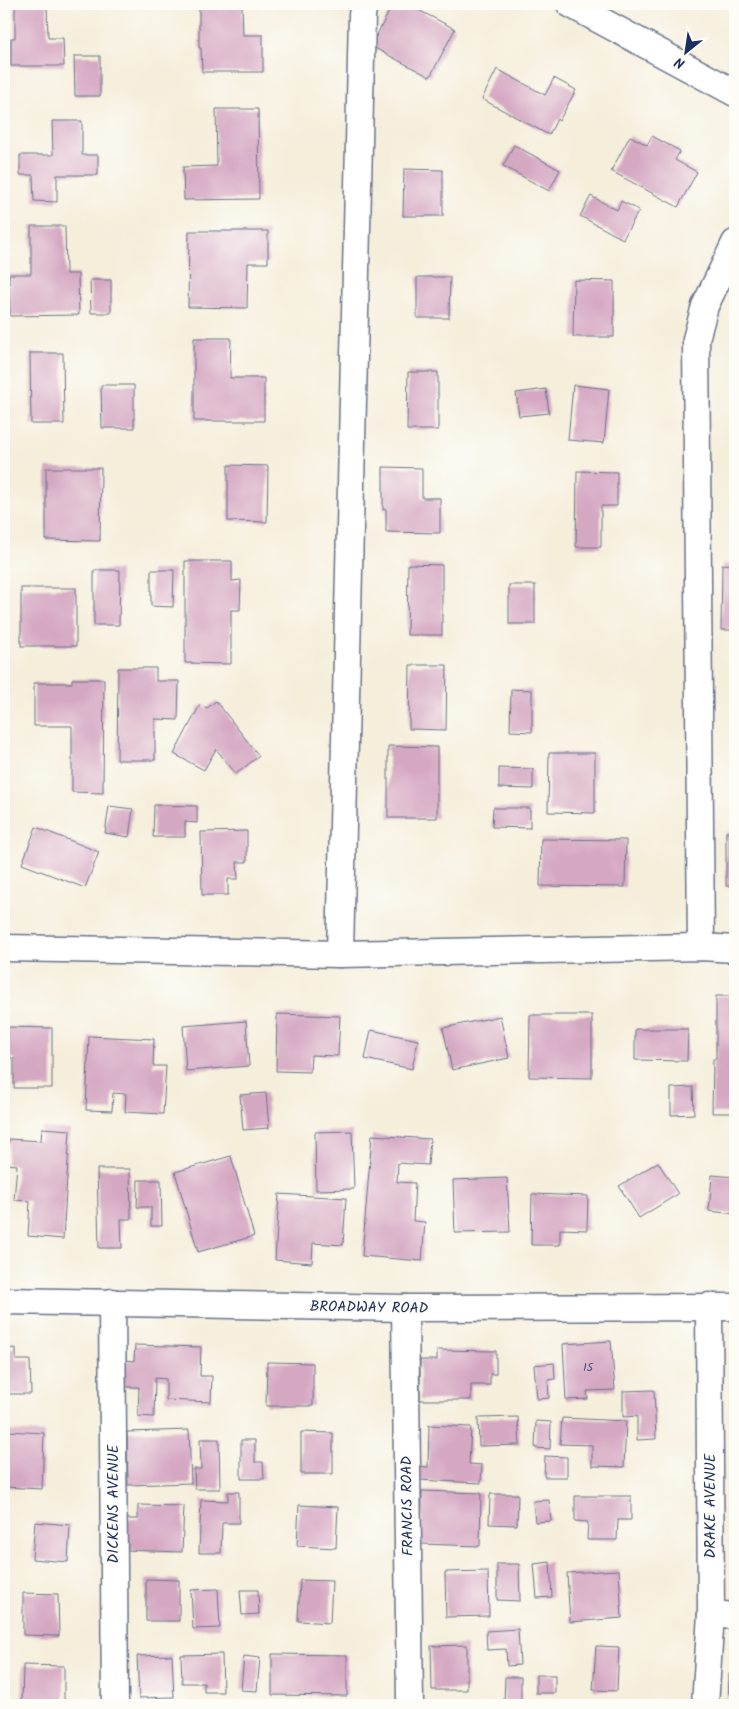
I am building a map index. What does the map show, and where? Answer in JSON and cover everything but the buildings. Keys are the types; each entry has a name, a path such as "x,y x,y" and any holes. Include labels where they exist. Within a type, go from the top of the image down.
{"street":[{"path":"340,954 362,14 364,4"},
{"path":"570,4 735,93"},
{"path":"701,947 696,339 705,306 735,243"},
{"path":"4,948 340,954 701,947 735,949"},
{"name":"BROADWAY ROAD","path":"4,1301 405,1308 735,1307"},
{"name":"DICKENS AVENUE","path":"112,1302 115,1705"},
{"name":"DRAKE AVENUE","path":"704,1705 723,1615 709,1306"},
{"name":"FRANCIS ROAD","path":"405,1308 410,1705"}]}
